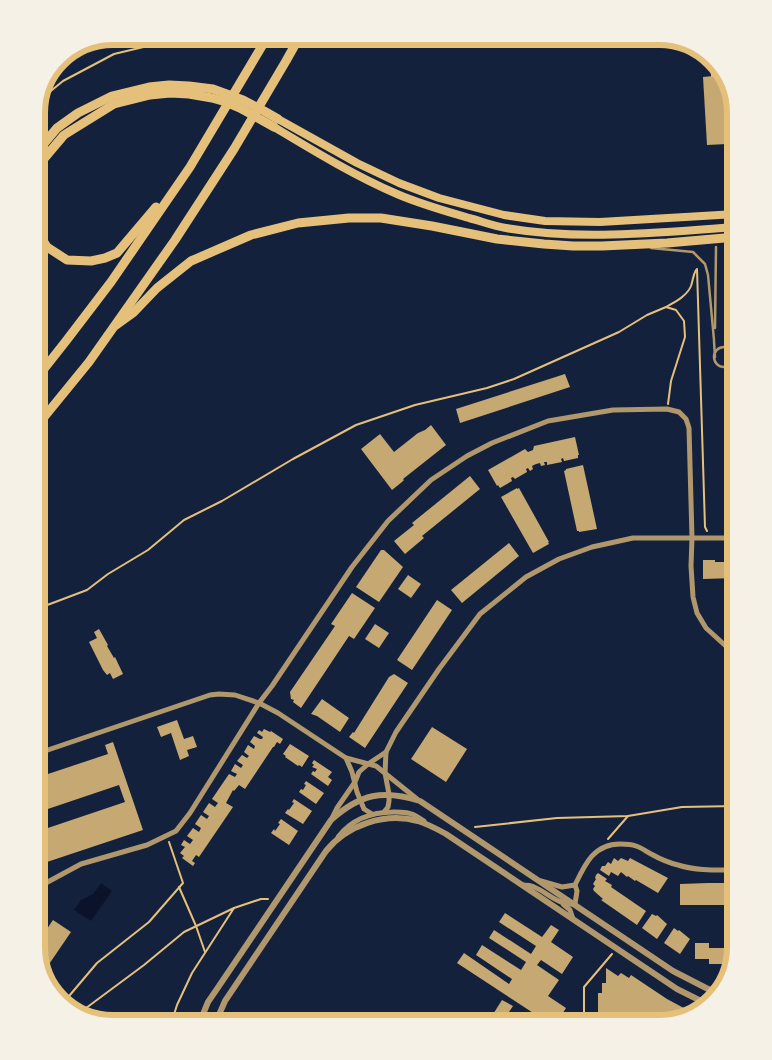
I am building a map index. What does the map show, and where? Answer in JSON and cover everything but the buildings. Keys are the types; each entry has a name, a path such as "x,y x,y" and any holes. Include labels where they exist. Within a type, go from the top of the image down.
{"highway":[{"path":"45,368 110,282 190,167 263,45"},
{"path":"45,416 89,362 175,240 234,149 295,45"},
{"path":"45,142 57,128 78,113 112,96 149,87 189,86 213,94 226,102 276,123 399,183 439,198 504,215 545,221 600,222 727,215"},
{"path":"45,157 64,135 114,104 150,95 170,93 213,94"},
{"path":"276,123 355,174 398,195 436,209 504,228 546,233 599,234 727,228"},
{"path":"45,244 68,260 91,261 117,253 190,167"},
{"path":"116,324 134,312 158,288 191,261 251,234 298,223 349,218 381,218 498,239 544,244 602,246 727,238"}],"street":[{"path":"45,883 81,864 147,845 176,831 190,813 260,703 352,567 388,521 431,480 466,456 518,432 548,421 613,410 667,409 679,412 686,419 689,428 693,597 697,612 706,628 727,647"},
{"path":"384,812 388,807 389,794 385,773 386,752 396,732 439,669 480,614 526,577 558,559 592,547 633,538 727,538"},
{"path":"45,751 210,695 234,695 260,703 346,758 376,766 420,801 539,880 561,899 570,910 573,919"},
{"path":"203,1015 208,1002 331,820 355,782 359,772 386,752"},
{"path":"346,758 364,809 372,814"},
{"path":"331,820 343,809 373,796 389,794 405,796 420,801"},
{"path":"219,1015 226,1001 326,851 344,830 357,820 384,812 412,814 449,836 676,989 700,1001"},
{"path":"334,842 351,830 369,822 404,819 431,826"},
{"path":"574,885 592,856 611,844 635,845 654,856 679,866 705,871 727,870"},
{"path":"539,880 562,887 574,885"},
{"path":"522,885 533,886 574,904 673,971 712,989"},
{"path":"574,885 577,891 574,904"},
{"path":"561,899 562,887"}],"lane":[{"path":"602,246 693,252 705,264 708,275 715,360 718,365 727,366"},
{"path":"714,340 716,247"},
{"path":"715,357 721,348 727,348"}],"path":[{"path":"48,94 64,81 114,54 152,45"},
{"path":"712,70 712,76"},
{"path":"45,606 87,590 108,574 148,550 184,520 222,501 356,425 415,405 488,388 514,379 619,332 647,315 666,308 683,296 691,287 694,273 697,269 705,527 709,538"},
{"path":"666,308 676,310 684,321 685,337 670,381 667,409"},
{"path":"466,831 474,828 557,818 628,816 682,807 727,806"},
{"path":"606,841 628,816"},
{"path":"68,997 97,963 149,922 183,883 166,836"},
{"path":"179,887 196,926 205,953"},
{"path":"85,1009 144,965 184,932 234,908 261,899"},
{"path":"174,1015 192,974 234,908"},
{"path":"584,1015 584,987 610,958 616,948"}],"water":[{"path":"726,603 727,603 727,631"},
{"path":"101,883 112,891 91,921 74,910 81,900 93,894"}]}
